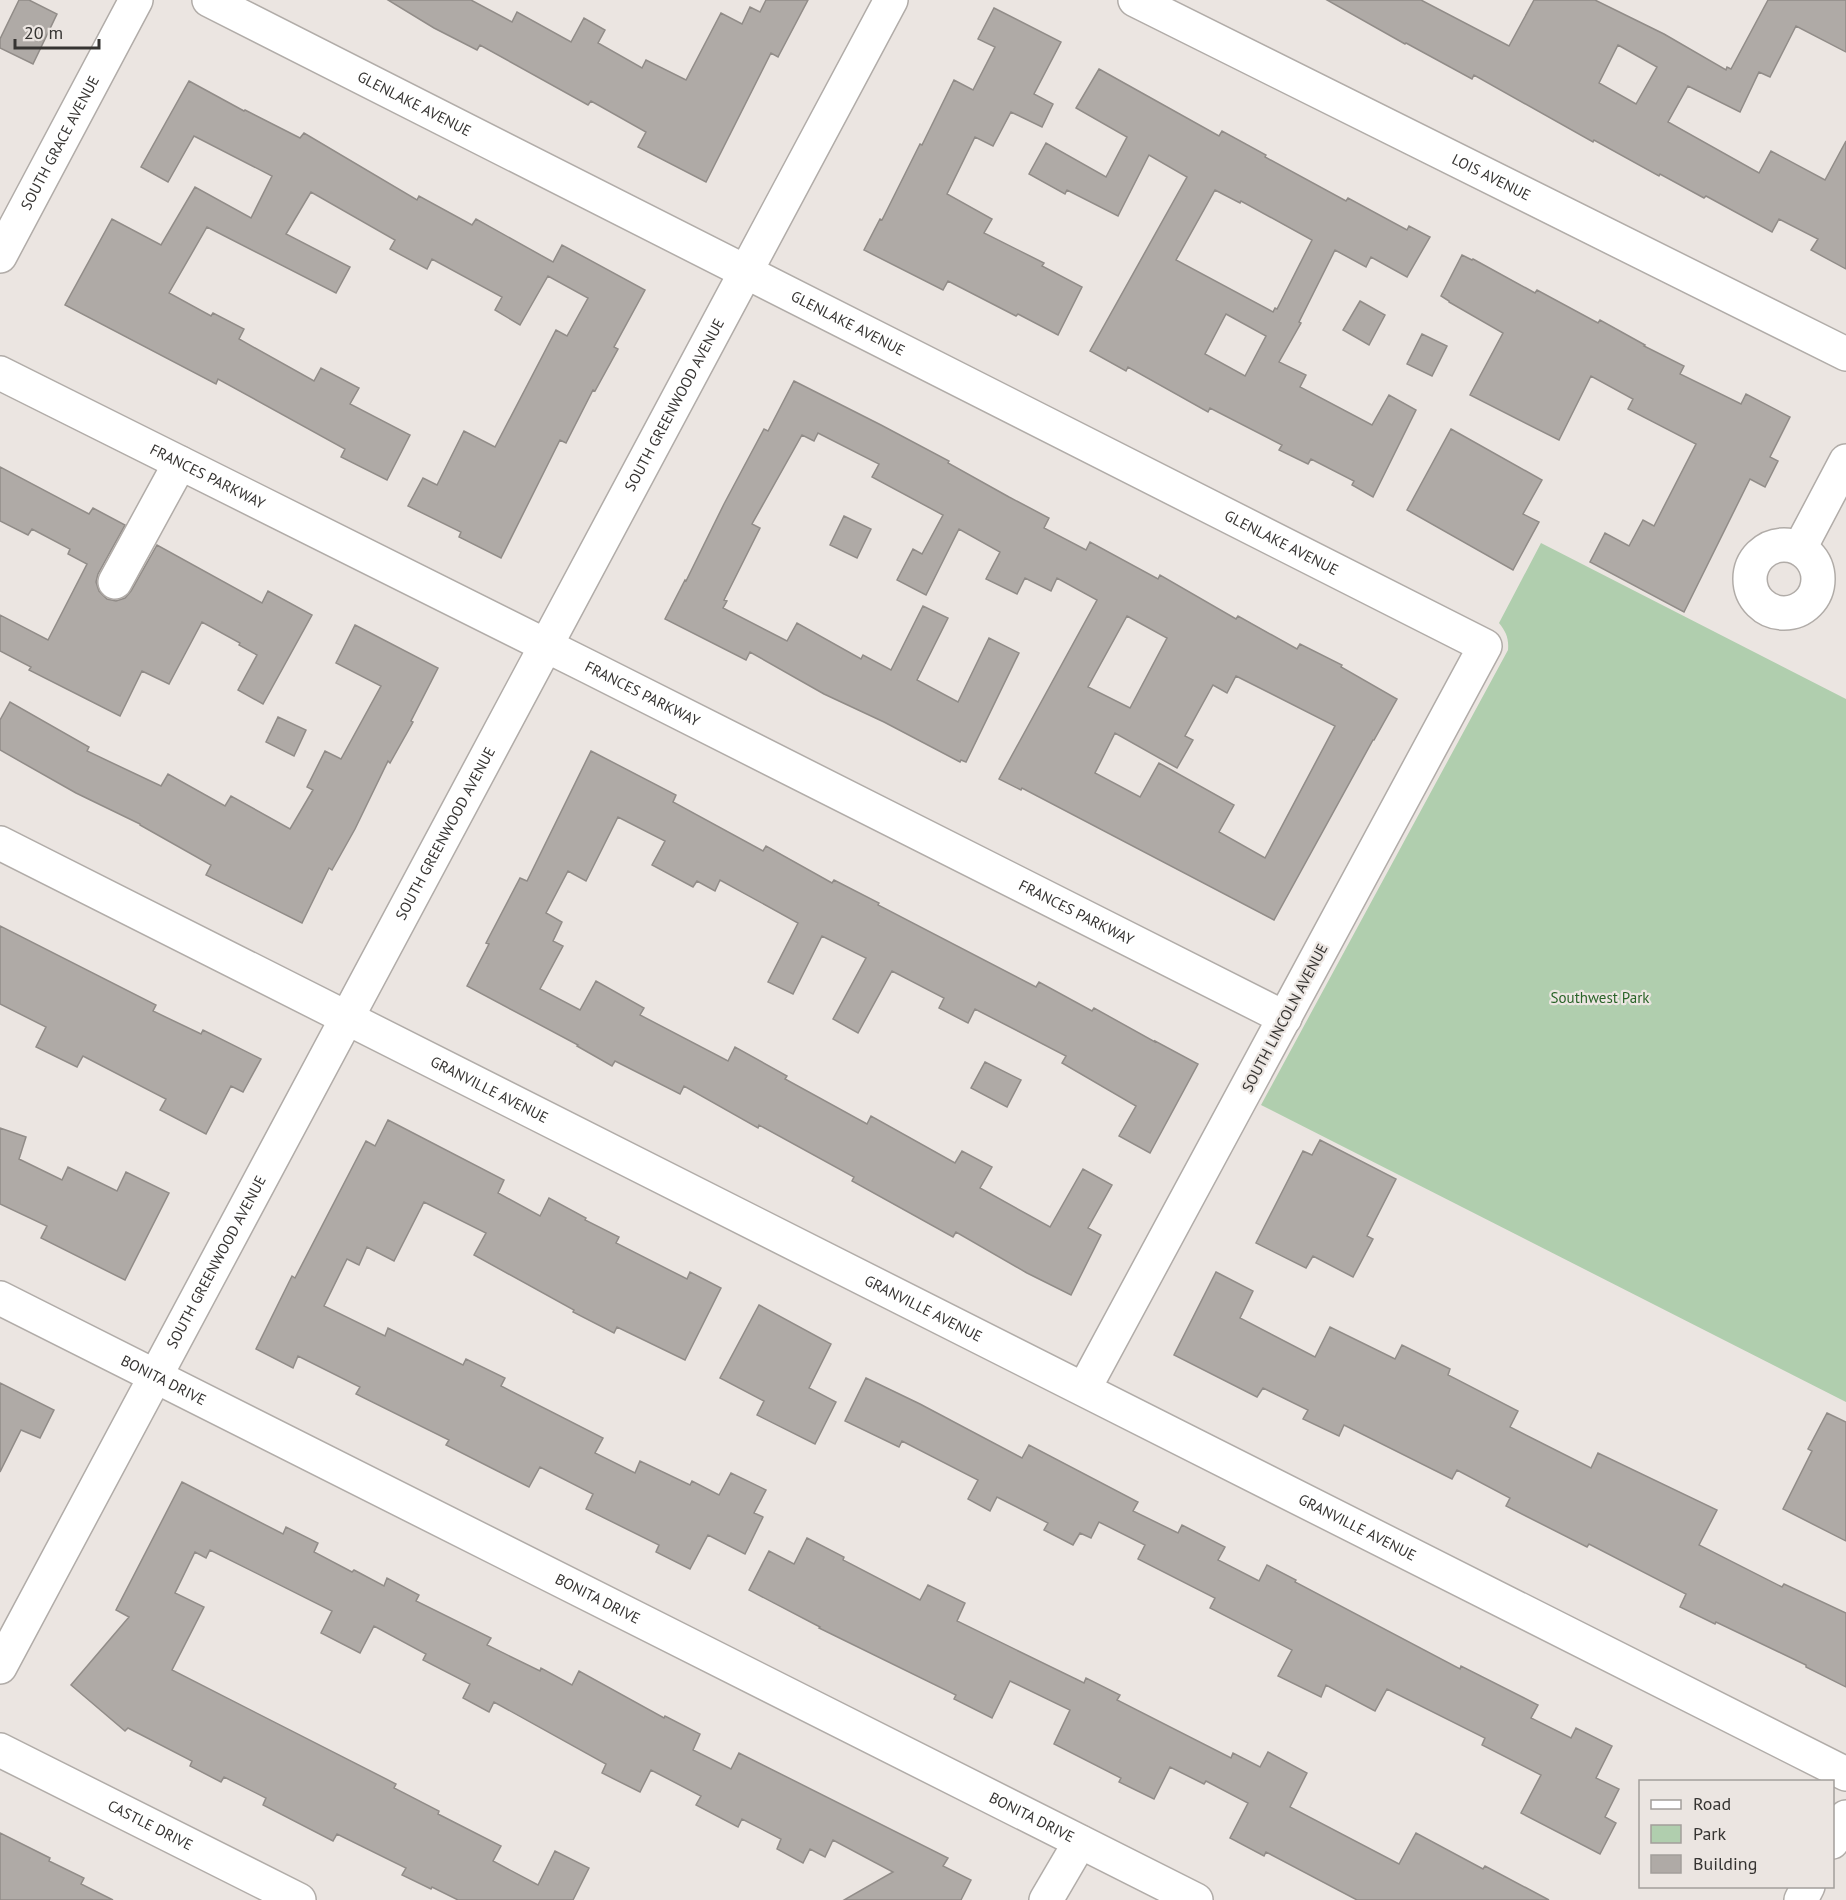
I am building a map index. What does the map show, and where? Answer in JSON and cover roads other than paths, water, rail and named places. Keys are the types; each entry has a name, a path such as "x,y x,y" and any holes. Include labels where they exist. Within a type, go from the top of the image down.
{"street":[{"name":"SOUTH GRACE AVENUE","path":"0,256 135,0"},
{"name":"GLENLAKE AVENUE","path":"209,0 1485,646"},
{"name":"SOUTH GREENWOOD AVENUE","path":"0,1667 891,0"},
{"name":"LOIS AVENUE","path":"1135,0 1846,354"},
{"name":"FRANCES PARKWAY","path":"0,373 546,645 1285,1018"},
{"path":"1800,548 1846,461"},
{"path":"115,582 180,463"},
{"name":"SOUTH LINCOLN AVENUE","path":"1084,1389 1485,646"},
{"name":"GRANVILLE AVENUE","path":"0,843 1846,1774"},
{"name":"BONITA DRIVE","path":"0,1298 1196,1900"},
{"name":"CASTLE DRIVE","path":"0,1750 299,1900"},
{"path":"1834,1840 1846,1817"},
{"path":"1046,1900 1080,1842"}],"park label":[{"name":"Southwest Park","path":"1600,998"}]}
